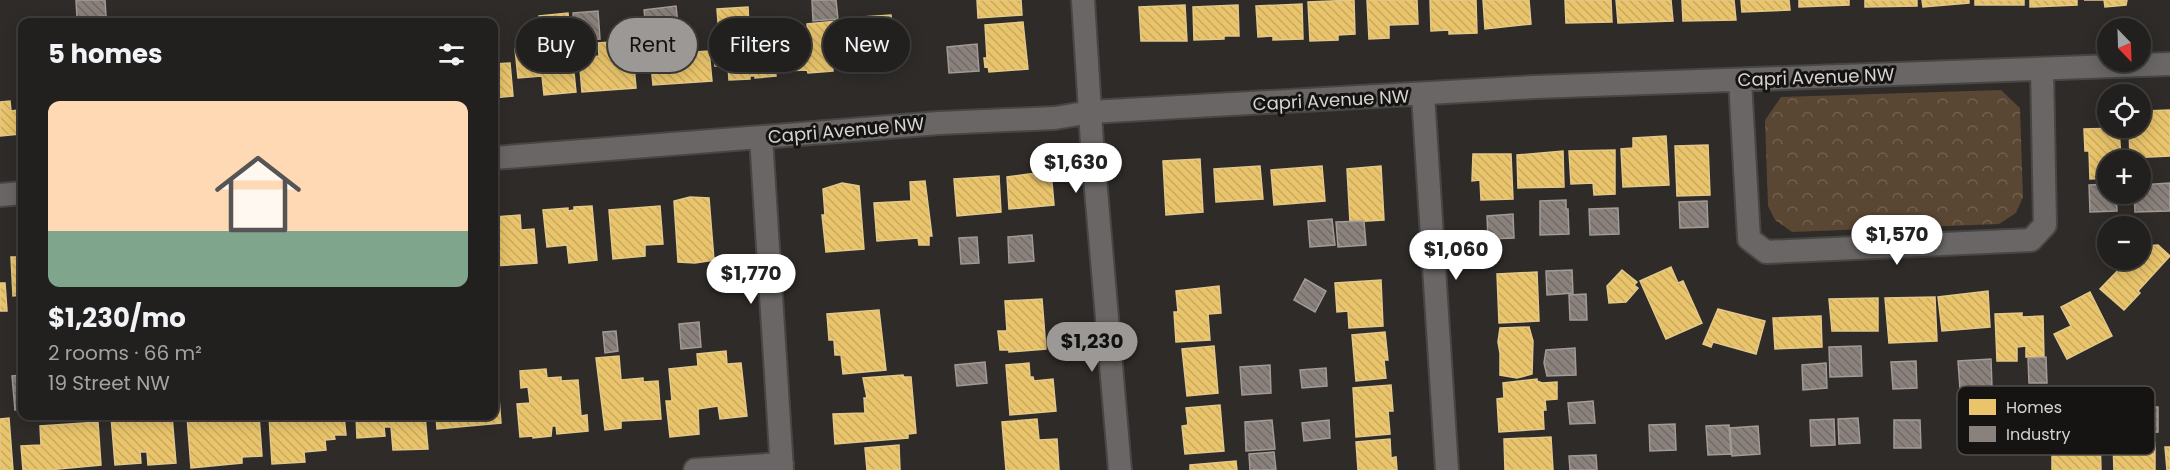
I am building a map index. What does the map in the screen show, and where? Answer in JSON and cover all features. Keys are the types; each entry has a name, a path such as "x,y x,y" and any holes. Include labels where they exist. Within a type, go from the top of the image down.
{"street":[{"path":"1083,0 1090,112 1120,470"},
{"name":"Capri Avenue NW","path":"498,158 939,123 1055,117 1090,112 1535,87 2170,64"},
{"path":"1740,80 1749,239 1766,252 2031,240 2045,225 2042,69"},
{"path":"1423,95 1447,470"},
{"path":"695,470 782,467 761,138"},
{"path":"0,195 18,193"}],"green space":[{"path":"2001,90 2020,108 2023,197 2016,213 1999,224 1792,232 1775,220 1768,206 1765,120 1781,97"}],"building: Homes":[{"path":"977,0 1021,0 1022,15 978,18"},
{"path":"1354,0 1355,34 1338,35 1338,40 1310,41 1308,2"},
{"path":"1367,0 1417,0 1418,24 1389,25 1389,38 1369,39"},
{"path":"1430,0 1476,0 1477,33 1449,34 1449,30 1431,31"},
{"path":"1483,0 1529,0 1531,24 1485,29"},
{"path":"1565,0 1611,0 1612,22 1566,23"},
{"path":"1616,0 1671,0 1673,21 1618,23"},
{"path":"1682,0 1734,0 1736,20 1683,21"},
{"path":"1741,0 1789,0 1790,10 1742,12"},
{"path":"1799,0 1849,0 1849,5 1799,7"},
{"path":"1865,0 1917,0 1917,6 1865,7"},
{"path":"1922,0 1969,0 1969,3 1923,7"},
{"path":"1975,0 2024,0 2024,5 1975,5"},
{"path":"2030,0 2077,0 2077,5 2030,7"},
{"path":"2104,0 2127,0 2126,5 2105,7"},
{"path":"1302,4 1303,39 1273,40 1273,36 1258,37 1256,6"},
{"path":"1185,5 1187,41 1141,41 1139,7"},
{"path":"1238,5 1239,36 1194,40 1193,7"},
{"path":"748,7 749,18 718,18 717,9"},
{"path":"568,13 569,18 539,18 539,16"},
{"path":"891,15 891,18 862,18"},
{"path":"823,22 823,72 808,73 808,72 811,72 811,24"},
{"path":"1023,22 1028,69 989,72 988,66 985,67 984,58 987,58 985,25"},
{"path":"608,42 608,72 635,72 636,88 582,92 580,72 596,72 596,56 599,56 598,43"},
{"path":"709,51 709,72 711,72 712,81 653,85 652,72 697,72 697,52"},
{"path":"510,63 513,96 498,98 498,64"},
{"path":"517,72 574,72 576,92 544,95 542,76 518,78"},
{"path":"728,72 776,72 776,76 755,78 755,76 750,76 750,79 729,80"},
{"path":"10,101 11,111 18,110 18,134 0,136 0,102"},
{"path":"2170,110 2170,156 2151,157 2151,150 2130,150 2129,138 2151,138 2151,111"},
{"path":"2084,129 2097,129 2097,138 2120,138 2120,150 2097,150 2097,179 2090,179 2089,151 2085,151"},
{"path":"1666,136 1669,185 1623,187 1621,149 1633,148 1633,138"},
{"path":"1708,145 1710,195 1677,196 1675,146"},
{"path":"1615,150 1615,194 1594,195 1593,183 1571,184 1569,151"},
{"path":"1563,151 1564,187 1518,188 1517,155"},
{"path":"1473,154 1511,154 1513,199 1481,200 1480,180 1472,181"},
{"path":"1200,159 1203,212 1166,215 1163,161"},
{"path":"1260,166 1263,199 1216,202 1214,169"},
{"path":"1322,166 1325,201 1274,205 1271,170"},
{"path":"1381,166 1384,220 1350,222 1347,169"},
{"path":"1051,171 1054,205 1009,209 1007,177"},
{"path":"999,176 1001,212 957,216 954,179"},
{"path":"925,181 932,236 929,236 929,245 919,245 918,238 877,241 874,203 911,201 910,182"},
{"path":"842,183 859,186 864,249 826,252 822,215 825,215 823,189"},
{"path":"690,197 709,198 714,260 695,263 678,262 674,201"},
{"path":"592,206 597,260 569,263 567,245 547,247 543,210 568,208 568,211 574,210 574,207"},
{"path":"660,206 663,244 645,245 645,256 613,259 609,210"},
{"path":"520,215 521,230 534,229 537,263 498,266 498,217"},
{"path":"2158,245 2170,256 2124,310 2100,289 2118,270 2151,270 2151,246"},
{"path":"11,257 18,257 18,295 13,296"},
{"path":"1671,267 1678,283 1683,281 1702,323 1666,339 1640,281"},
{"path":"1622,270 1637,282 1634,285 1638,288 1626,302 1609,303 1607,286"},
{"path":"1537,272 1539,321 1499,323 1497,274"},
{"path":"1381,280 1383,326 1349,328 1348,311 1337,312 1335,283"},
{"path":"0,283 5,283 7,311 0,311"},
{"path":"1219,286 1221,313 1208,314 1210,340 1176,342 1174,312 1178,312 1176,291"},
{"path":"1988,291 1990,327 1942,331 1938,297"},
{"path":"2090,292 2112,336 2067,359 2054,334 2071,326 2061,307"},
{"path":"1935,297 1937,341 1889,343 1885,298"},
{"path":"1878,298 1878,331 1832,331 1829,299"},
{"path":"1042,299 1046,349 1009,352 1009,350 1000,350 998,331 1007,331 1005,301"},
{"path":"1718,309 1765,321 1756,354 1713,342 1711,347 1703,344"},
{"path":"879,310 886,370 843,374 841,355 835,355 834,340 829,340 827,314"},
{"path":"2022,313 2022,317 2043,316 2044,357 2026,357 2026,346 2017,347 2017,361 1997,361 1995,314"},
{"path":"1821,316 1822,347 1775,349 1773,318"},
{"path":"1529,327 1533,341 1532,374 1517,378 1500,375 1498,342 1500,328"},
{"path":"1385,332 1388,360 1384,360 1386,378 1356,381 1352,335"},
{"path":"1214,346 1218,393 1187,396 1182,349"},
{"path":"726,351 727,364 741,363 747,416 720,419 718,406 698,409 699,434 670,437 666,401 672,401 669,369 698,366 697,354"},
{"path":"619,356 621,380 643,378 643,382 658,381 661,419 621,421 621,428 605,430 596,358"},
{"path":"1029,363 1030,377 1033,377 1034,381 1053,379 1056,411 1010,415 1006,365"},
{"path":"546,369 547,378 561,377 561,381 578,380 581,416 587,415 588,431 557,434 556,426 552,426 551,436 520,437 517,404 530,403 528,387 521,388 520,371"},
{"path":"903,375 911,377 916,433 908,434 908,438 835,444 833,414 865,413 864,398 867,398 863,378"},
{"path":"1537,379 1542,383 1557,382 1557,399 1545,400 1544,429 1499,432 1497,399 1504,398 1503,383"},
{"path":"498,385 501,423 437,429 436,420 498,420"},
{"path":"1391,385 1393,411 1388,411 1390,434 1356,437 1353,388"},
{"path":"1220,405 1224,451 1185,454 1182,426 1188,425 1186,408"},
{"path":"9,418 13,470 0,470 0,419"},
{"path":"1037,419 1039,440 1057,439 1059,470 1006,470 1002,422"},
{"path":"111,420 172,420 176,463 148,465 147,452 140,452 141,463 115,465"},
{"path":"187,420 259,420 262,456 242,457 242,463 191,468"},
{"path":"269,420 344,420 346,435 334,435 335,439 325,440 326,450 304,452 305,462 272,464"},
{"path":"356,420 425,420 428,449 393,450 391,427 384,427 385,436 357,438"},
{"path":"98,422 101,465 23,470 21,446 41,445 40,426"},
{"path":"1551,437 1553,470 1505,470 1504,439"},
{"path":"1390,439 1391,458 1396,457 1397,470 1358,470 1356,442"},
{"path":"899,445 900,470 867,470 865,448"},
{"path":"2165,447 2170,447 2170,470 2167,470"},
{"path":"2052,455 2101,455 2101,470 2052,470"},
{"path":"2113,455 2155,455 2155,470 2114,470"},
{"path":"1236,461 1237,470 1190,470 1190,465"}],"building: Industry":[{"path":"76,0 105,0 106,16 77,18"},
{"path":"812,0 836,0 838,18 813,21"},
{"path":"676,6 677,18 645,18 644,10"},
{"path":"598,11 600,39 596,39 596,18 573,18 573,13"},
{"path":"977,44 979,71 949,73 947,47"},
{"path":"2170,183 2170,211 2135,212 2135,204 2151,204 2151,184"},
{"path":"2089,185 2097,185 2097,204 2117,204 2117,211 2090,212"},
{"path":"1566,200 1569,234 1540,235 1540,201"},
{"path":"1707,201 1708,227 1680,228 1679,202"},
{"path":"1618,208 1619,234 1590,235 1589,209"},
{"path":"1513,214 1514,238 1488,239 1487,216"},
{"path":"1332,219 1335,245 1310,247 1308,221"},
{"path":"1364,221 1366,245 1338,247 1336,222"},
{"path":"1032,235 1034,261 1009,263 1008,237"},
{"path":"977,237 979,263 961,264 959,238"},
{"path":"1572,270 1573,293 1547,295 1546,271"},
{"path":"1305,279 1326,291 1315,312 1294,300"},
{"path":"1586,294 1587,320 1570,320 1569,295"},
{"path":"699,322 701,347 681,349 679,324"},
{"path":"616,331 618,351 605,353 603,332"},
{"path":"1861,346 1862,376 1830,377 1829,347"},
{"path":"1575,348 1576,375 1547,376 1544,363 1546,350"},
{"path":"2046,357 2047,383 2029,383 2028,358"},
{"path":"1991,359 1992,386 1960,386 1958,361"},
{"path":"1916,361 1917,388 1893,389 1891,362"},
{"path":"985,362 987,383 957,386 955,365"},
{"path":"1826,363 1827,388 1803,390 1802,365"},
{"path":"1270,365 1271,393 1242,395 1240,367"},
{"path":"1326,368 1327,386 1302,388 1300,370"},
{"path":"18,375 18,410 15,410 12,376"},
{"path":"1593,401 1595,423 1570,424 1568,403"},
{"path":"2155,407 2158,407 2158,432 2155,432"},
{"path":"1858,418 1860,443 1839,444 1838,419"},
{"path":"1834,419 1835,445 1811,446 1810,420"},
{"path":"1272,420 1275,449 1246,451 1245,422"},
{"path":"1329,420 1330,438 1304,441 1302,423"},
{"path":"1894,420 1920,420 1921,448 1894,448"},
{"path":"1675,424 1676,450 1650,451 1649,425"},
{"path":"1729,425 1731,454 1708,455 1706,426"},
{"path":"1758,426 1760,454 1732,456 1730,428"},
{"path":"1274,452 1276,470 1250,470 1249,454"},
{"path":"1596,455 1597,470 1570,470 1569,456"}]}
